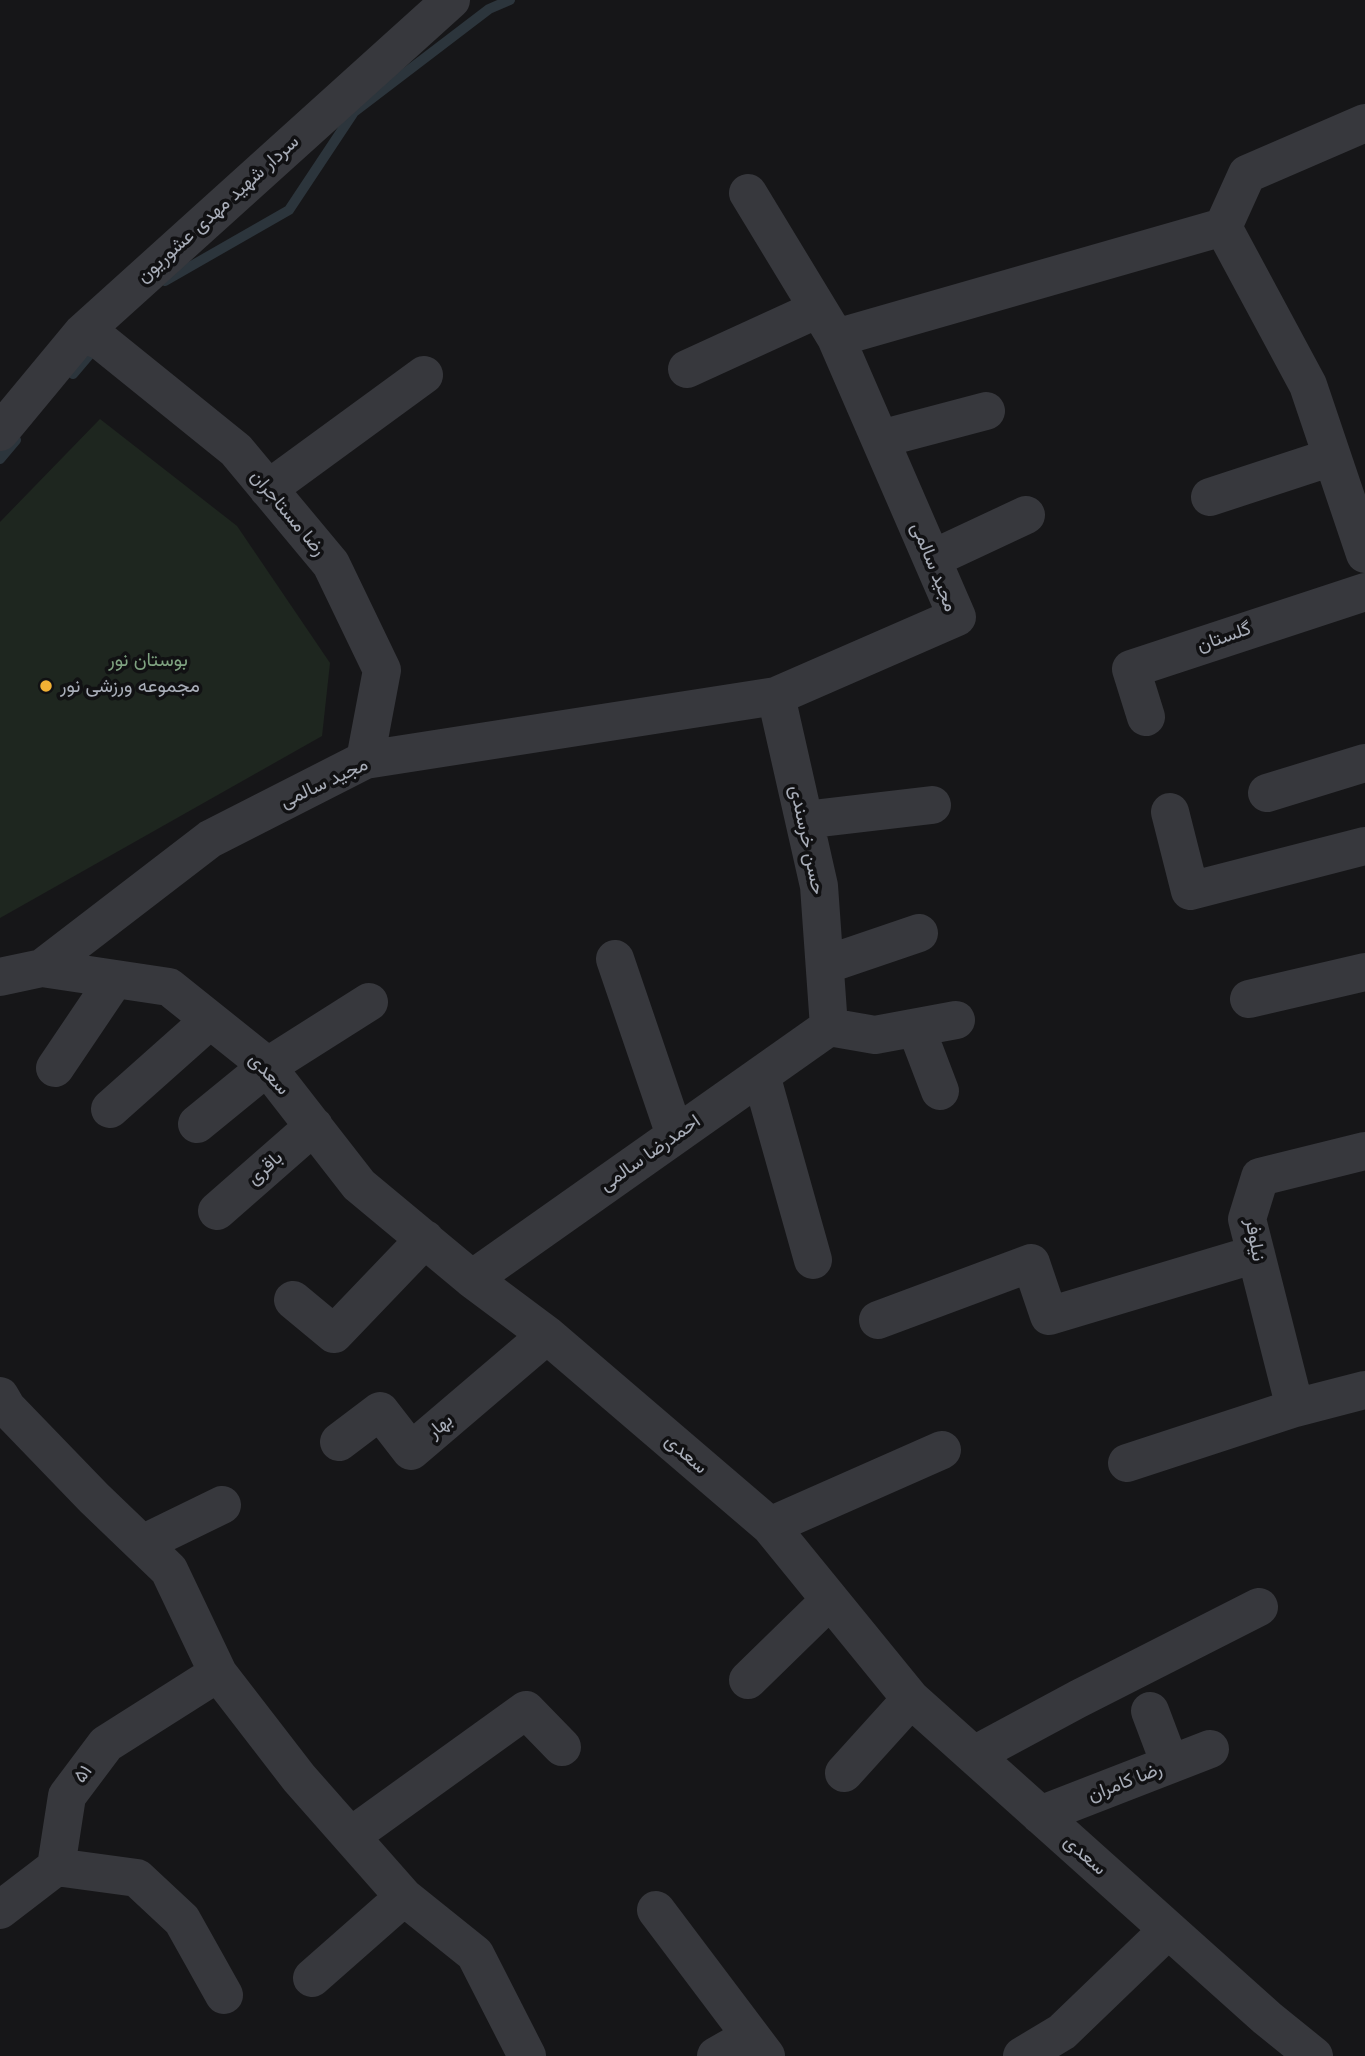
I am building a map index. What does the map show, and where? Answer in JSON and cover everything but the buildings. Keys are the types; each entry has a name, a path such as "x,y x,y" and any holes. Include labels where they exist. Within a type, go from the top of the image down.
{"street":[{"name":"سردار شهید مهدی عشوریون","path":"0,432 82,333 451,0"},
{"path":"1223,227 1248,174 1365,123"},
{"name":"مجید سالمی","path":"21,973 211,839 365,760 776,696 957,617 827,323 748,193"},
{"path":"687,369 827,323 1223,227"},
{"path":"1223,227 1308,385 1365,554"},
{"name":"رضا مستاجران","path":"82,333 101,341 236,450 331,564 382,670 365,760"},
{"path":"268,489 424,375"},
{"path":"880,439 986,411"},
{"path":"1210,497 1332,457"},
{"path":"932,559 1026,515"},
{"name":"گلستان","path":"1146,717 1131,669 1365,592"},
{"name":"حسن خرسندی","path":"776,696 819,886 829,1027"},
{"path":"1267,793 1365,763"},
{"path":"804,820 932,804"},
{"path":"1170,812 1190,891 1365,846"},
{"path":"825,965 919,933"},
{"path":"615,959 675,1135"},
{"path":"1249,999 1365,972"},
{"name":"سعدی","path":"21,973 116,979 169,987 266,1065 359,1185 471,1279 547,1335 770,1526 911,1699 1267,2018 1314,2056"},
{"path":"55,1068 116,979"},
{"path":"197,1124 266,1065 369,1002"},
{"path":"829,1027 874,1035 956,1020"},
{"path":"110,1109 219,1027"},
{"name":"احمدرضا سالمی","path":"471,1279 829,1027"},
{"path":"916,1028 940,1091"},
{"path":"761,1075 813,1259"},
{"name":"باقری","path":"216,1211 314,1126"},
{"name":"نیلوفر","path":"1295,1408 1247,1219 1260,1177 1365,1151"},
{"path":"293,1300 334,1334 425,1239"},
{"path":"878,1320 1031,1262 1048,1316 1256,1254"},
{"name":"بهار","path":"339,1442 380,1411 411,1451 547,1335"},
{"path":"1127,1463 1295,1408 1365,1390"},
{"path":"0,1396 7,1408 169,1570 218,1673 299,1777 404,1897 475,1954 527,2056"},
{"path":"770,1526 942,1450"},
{"path":"142,1544 222,1505"},
{"path":"748,1680 830,1600"},
{"path":"974,1755 1259,1607"},
{"name":"۵۱","path":"56,1867 67,1796 106,1744 218,1673"},
{"path":"844,1773 911,1699"},
{"path":"351,1836 526,1710 562,1747"},
{"path":"1150,1711 1170,1764"},
{"name":"رضا کامران","path":"1040,1815 1210,1749"},
{"path":"0,1910 56,1867 137,1878 182,1920 224,1995"},
{"path":"312,1978 404,1897"},
{"path":"656,1910 758,2046 716,2056"},
{"path":"1022,2056 1062,2032 1168,1930"}],"green space":[{"name":"بوستان نور","path":"100,419 237,526 330,663 322,736 0,918 0,522"}],"waterway":[{"path":"165,281 289,210 354,112 489,9 510,0"},
{"path":"73,374 96,347"},
{"path":"0,459 16,440"}],"place":[{"name":"مجموعه ورزشی نور","path":"46,686"}]}
